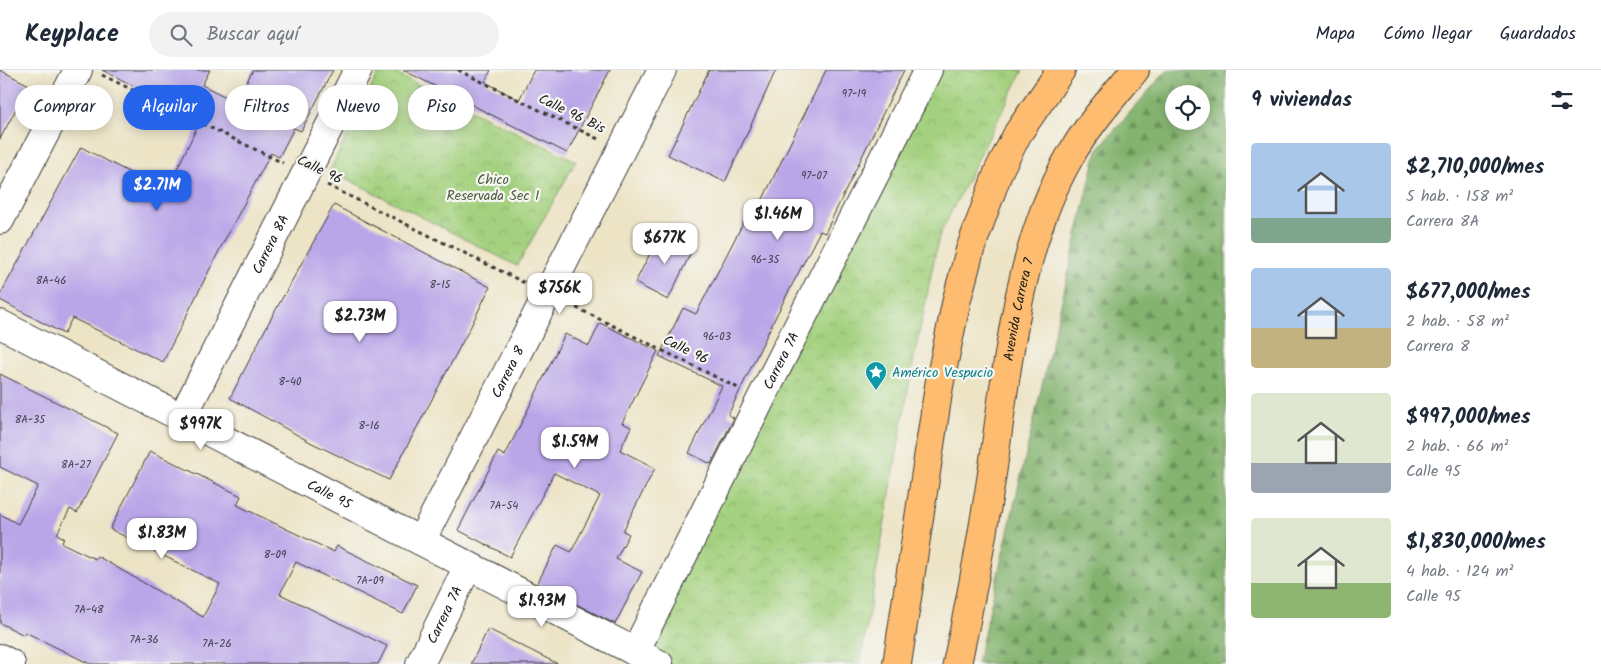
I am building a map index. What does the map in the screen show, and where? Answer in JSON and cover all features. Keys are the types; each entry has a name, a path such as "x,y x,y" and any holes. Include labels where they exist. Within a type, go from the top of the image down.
{"main road":[{"path":"897,664 940,386 957,299 970,250 999,170 1018,133 1061,70"},
{"name":"Avenida Carrera 7","path":"957,664 982,543 1019,300 1042,216 1070,157 1090,127 1135,70"}],"street":[{"name":"Carrera 8A","path":"182,418 358,70"},
{"name":"Carrera 8","path":"421,541 539,290 621,150 662,70"},
{"name":"Carrera 7A","path":"635,652 928,70"},
{"path":"0,220 90,72"},
{"name":"Calle 95","path":"0,324 659,664"},
{"name":"Carrera 7A","path":"420,664 468,566"},
{"path":"0,658 11,664"}],"path":[{"name":"Calle 96 Bis","path":"458,70 621,150"},
{"name":"Calle 96","path":"90,72 305,174 761,399"}],"green space":[{"name":"Chico Reservada Sec I","path":"380,70 388,70 419,85 408,85 408,130 474,130 474,112 576,161 517,266 330,170 350,130 398,130 398,85 372,85"},
{"path":"928,70 1023,70 939,236 911,373 860,664 659,664 635,652"},
{"path":"1167,70 1226,70 1226,664 977,664 1097,150"}],"building":[{"path":"0,70 29,85 15,85 15,111 0,139"},
{"path":"102,70 210,70 202,85 132,85"},
{"path":"253,70 333,70 325,85 318,85 318,99 308,118 308,85 245,85"},
{"path":"403,70 491,70 485,82 519,100 534,70 610,70 567,153 474,106 474,85 433,85"},
{"path":"709,70 776,70 725,182 668,155"},
{"path":"826,70 904,70 825,233 820,231 777,314 728,415 734,418 711,464 689,453 722,386 659,356 683,308 696,314 754,202 760,205"},
{"path":"215,92 225,96 225,130 293,130 279,157 271,153 163,362 72,318 64,334 0,300 0,295 81,147 166,192 196,130 215,130"},
{"path":"334,205 490,287 389,480 312,443 230,398 269,322"},
{"path":"662,230 694,246 668,300 635,283"},
{"path":"600,323 658,351 622,423 631,427 620,450 655,468 623,531 629,534 616,559 642,572 615,624 537,584 557,545 571,552 600,496 554,473 510,557 458,530 498,452 505,456 565,334 589,346"},
{"path":"0,374 118,433 77,513 70,509 57,534 64,538 62,543 95,559 97,556 203,617 220,584 110,529 150,451 241,496 237,505 334,552 337,546 417,585 403,614 296,562 280,594 387,646 378,664 90,664 25,632 24,635 0,623 0,514 18,524 38,486 0,467"},
{"path":"488,629 558,664 471,664"}],"place":[{"name":"Américo Vespucio","path":"876,391"}]}
